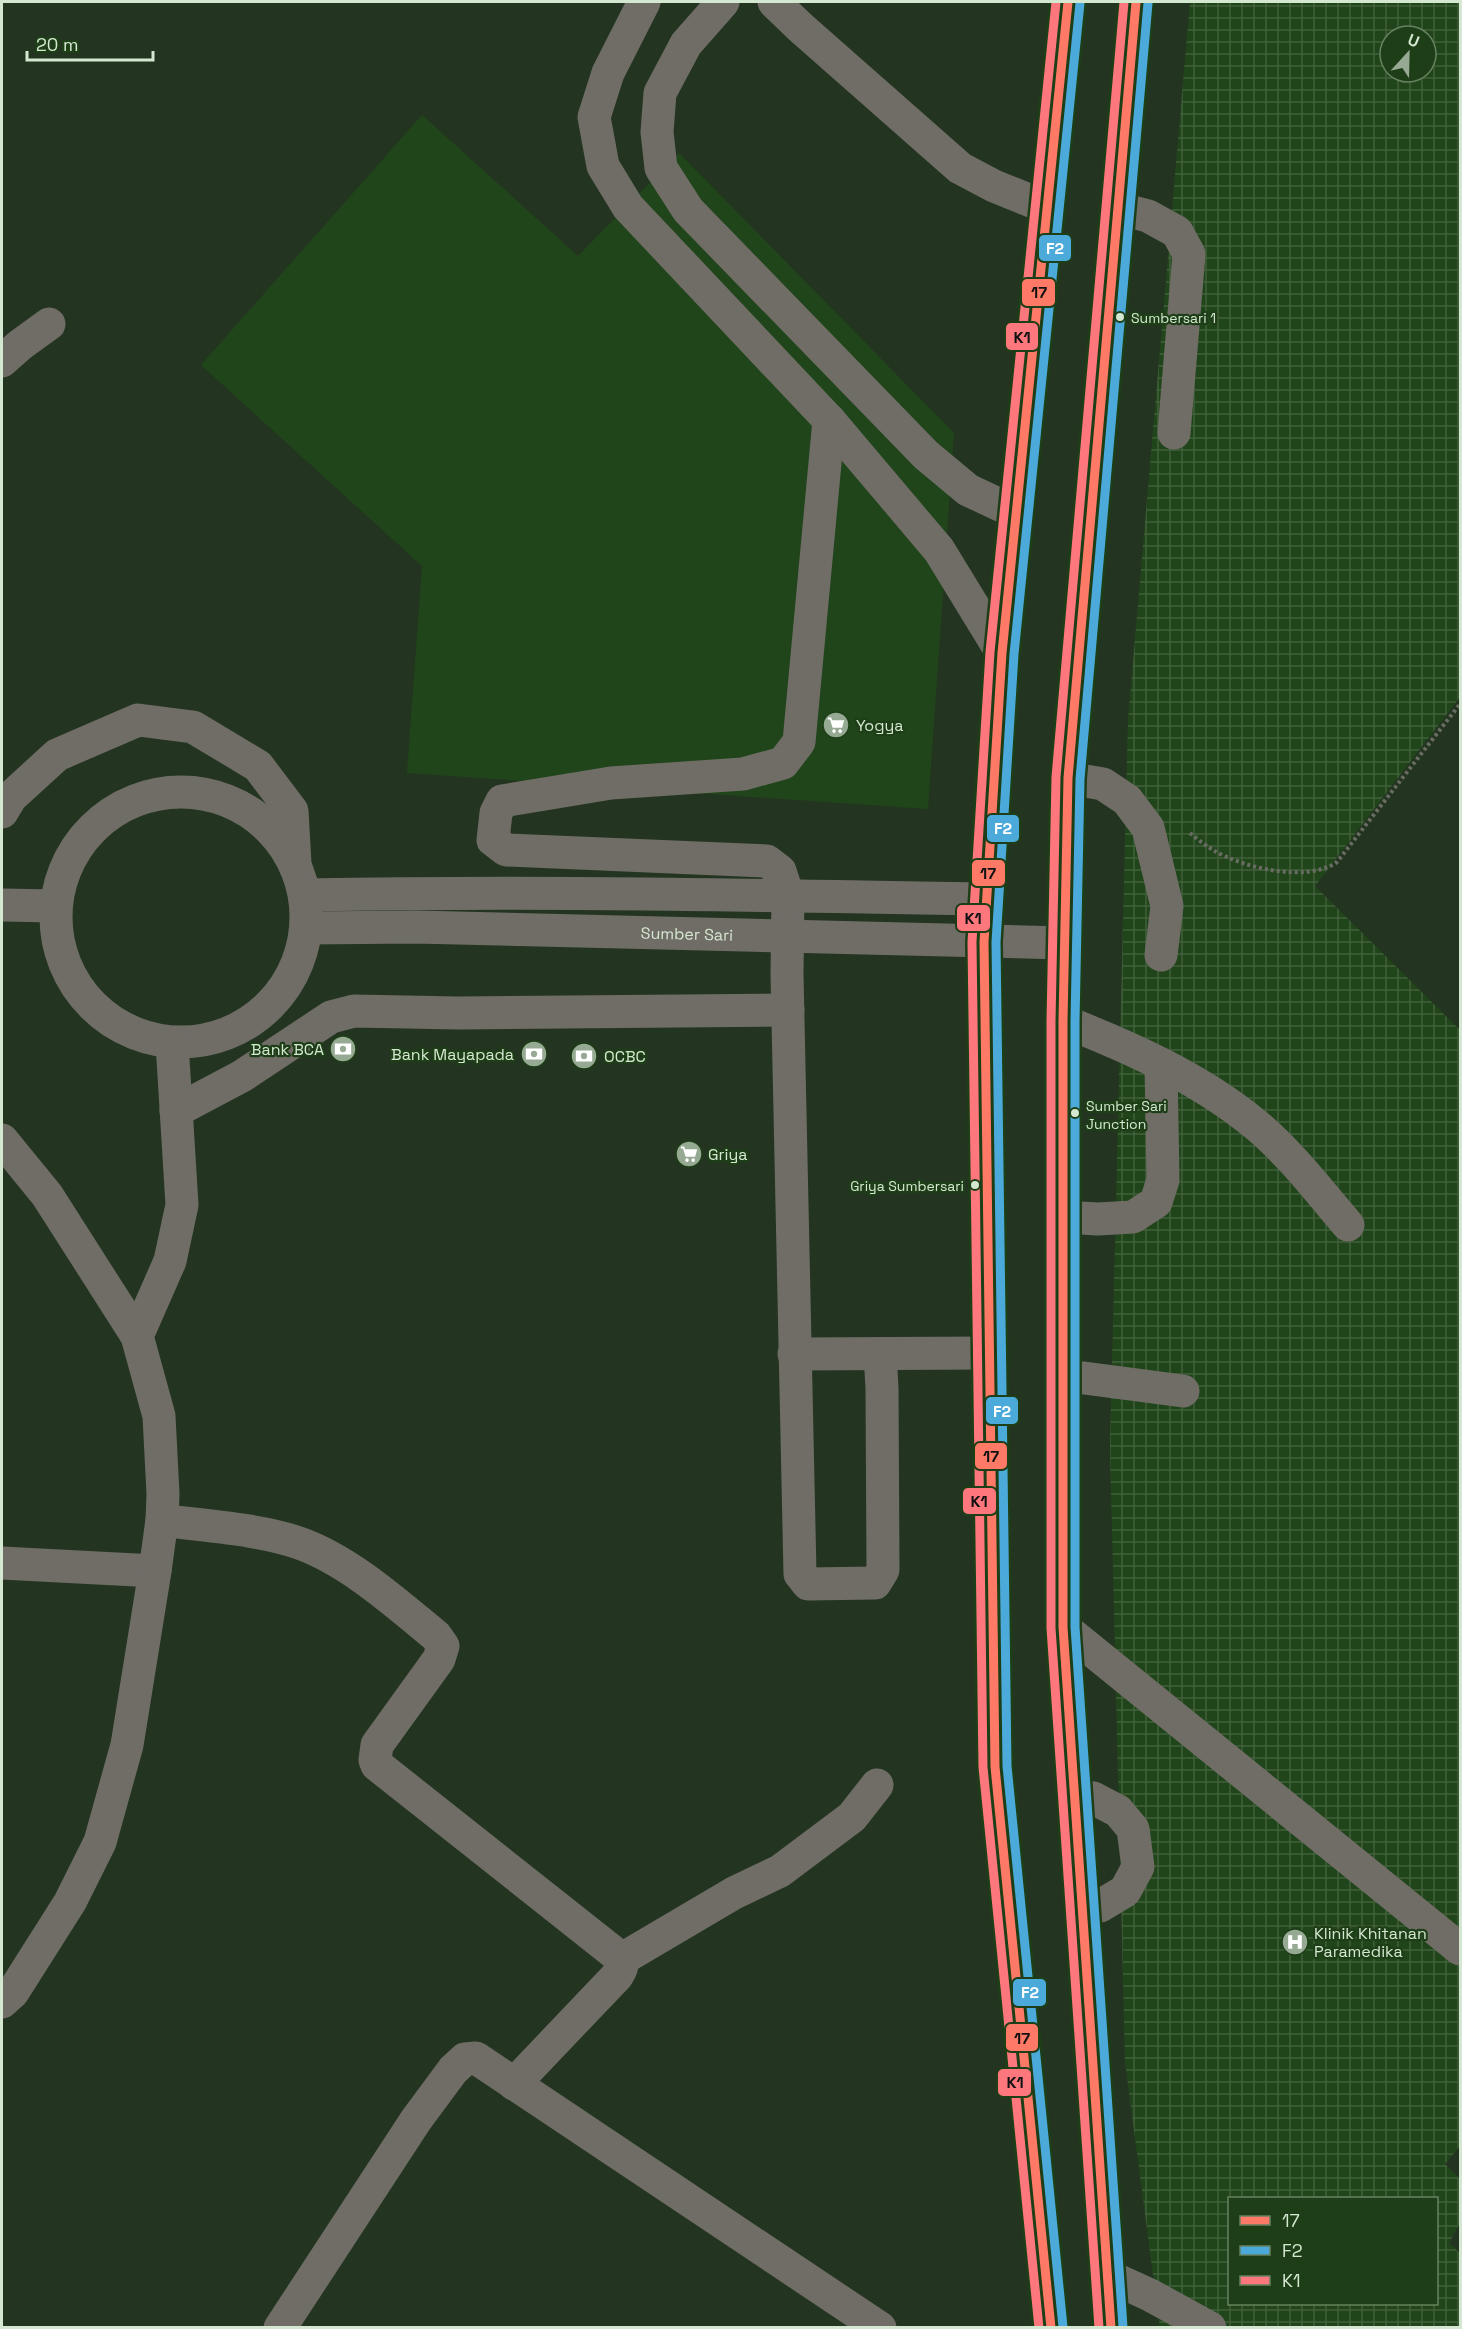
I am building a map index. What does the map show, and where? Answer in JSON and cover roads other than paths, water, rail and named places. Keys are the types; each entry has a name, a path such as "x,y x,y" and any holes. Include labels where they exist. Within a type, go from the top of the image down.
{"highway":[{"path":"1051,2328 995,1767 984,942 1002,653 1068,2"},
{"path":"1111,2328 1063,1627 1063,1022 1068,778 1136,2"}],"street":[{"path":"644,2 608,73 594,117 603,166 628,207 830,420 939,550 1002,653"},
{"path":"723,2 686,44 660,93 657,132 661,168 688,210 926,455 968,490 1015,512"},
{"path":"774,2 960,168 994,186 1046,207"},
{"path":"1117,208 1148,216 1177,232 1189,254 1174,433"},
{"path":"2,361 49,324"},
{"path":"830,420 798,742 783,763 743,774 612,783 502,801 496,813 493,840 506,850 767,861 780,871 788,896 794,1354 800,1574 808,1584 875,1583 883,1570 880,1354"},
{"path":"2,812 11,797 57,755 138,720 193,727 258,766 292,811 295,864"},
{"path":"1068,778 1103,784 1127,800 1148,828 1167,906 1161,954"},
{"path":"192,792 224,799 252,814 277,837 295,864 306,895 307,928 298,966 278,1000 248,1024 212,1040 172,1043 133,1034 99,1013 73,982 58,945 55,906 62,874 77,845 99,821 127,803 158,793 192,792"},
{"path":"306,895 416,892 685,893 987,899"},
{"path":"2,905 55,906"},
{"name":"Sumber Sari","path":"307,928 416,927 1064,943"},
{"path":"176,1111 242,1076 330,1017 354,1011 470,1013 788,1010"},
{"path":"1063,1022 1103,1037 1216,1095 1255,1124 1284,1151 1348,1225"},
{"path":"137,1336 170,1261 182,1204 172,1043"},
{"path":"1063,1217 1098,1219 1133,1217 1156,1202 1163,1180 1161,1065"},
{"path":"2,1140 47,1195 137,1336 159,1416 162,1520 127,1745 100,1842 70,1902 13,1992 2,2002"},
{"path":"794,1354 989,1353"},
{"path":"1063,1378 1084,1378 1183,1391"},
{"path":"162,1520 256,1533 298,1542 375,1586 436,1636 443,1646 439,1659 377,1745 375,1760 377,1765 622,1959"},
{"path":"2,1563 155,1571"},
{"path":"1063,1627 1461,1949"},
{"path":"622,1959 734,1893 780,1871 852,1817 876,1785"},
{"path":"1074,1796 1094,1798 1118,1811 1133,1828 1138,1867 1125,1892 1100,1906 1081,1905"},
{"path":"514,2084 617,1976 622,1970 622,1959"},
{"path":"280,2328 363,2199 453,2070 465,2059 476,2058 880,2328"},
{"path":"1106,2275 1150,2295 1210,2328"}],"place":[{"name":"Sumbersari 1","path":"1120,317"},
{"name":"Yogya","path":"836,725"},
{"name":"Bank BCA","path":"343,1049"},
{"name":"Bank Mayapada","path":"534,1054"},
{"name":"OCBC","path":"584,1056"},
{"name":"Sumber Sari Junction","path":"1075,1113"},
{"name":"Griya","path":"689,1154"},
{"name":"Griya Sumbersari","path":"975,1185"},
{"name":"Klinik Khitanan Paramedika","path":"1295,1942"}]}
